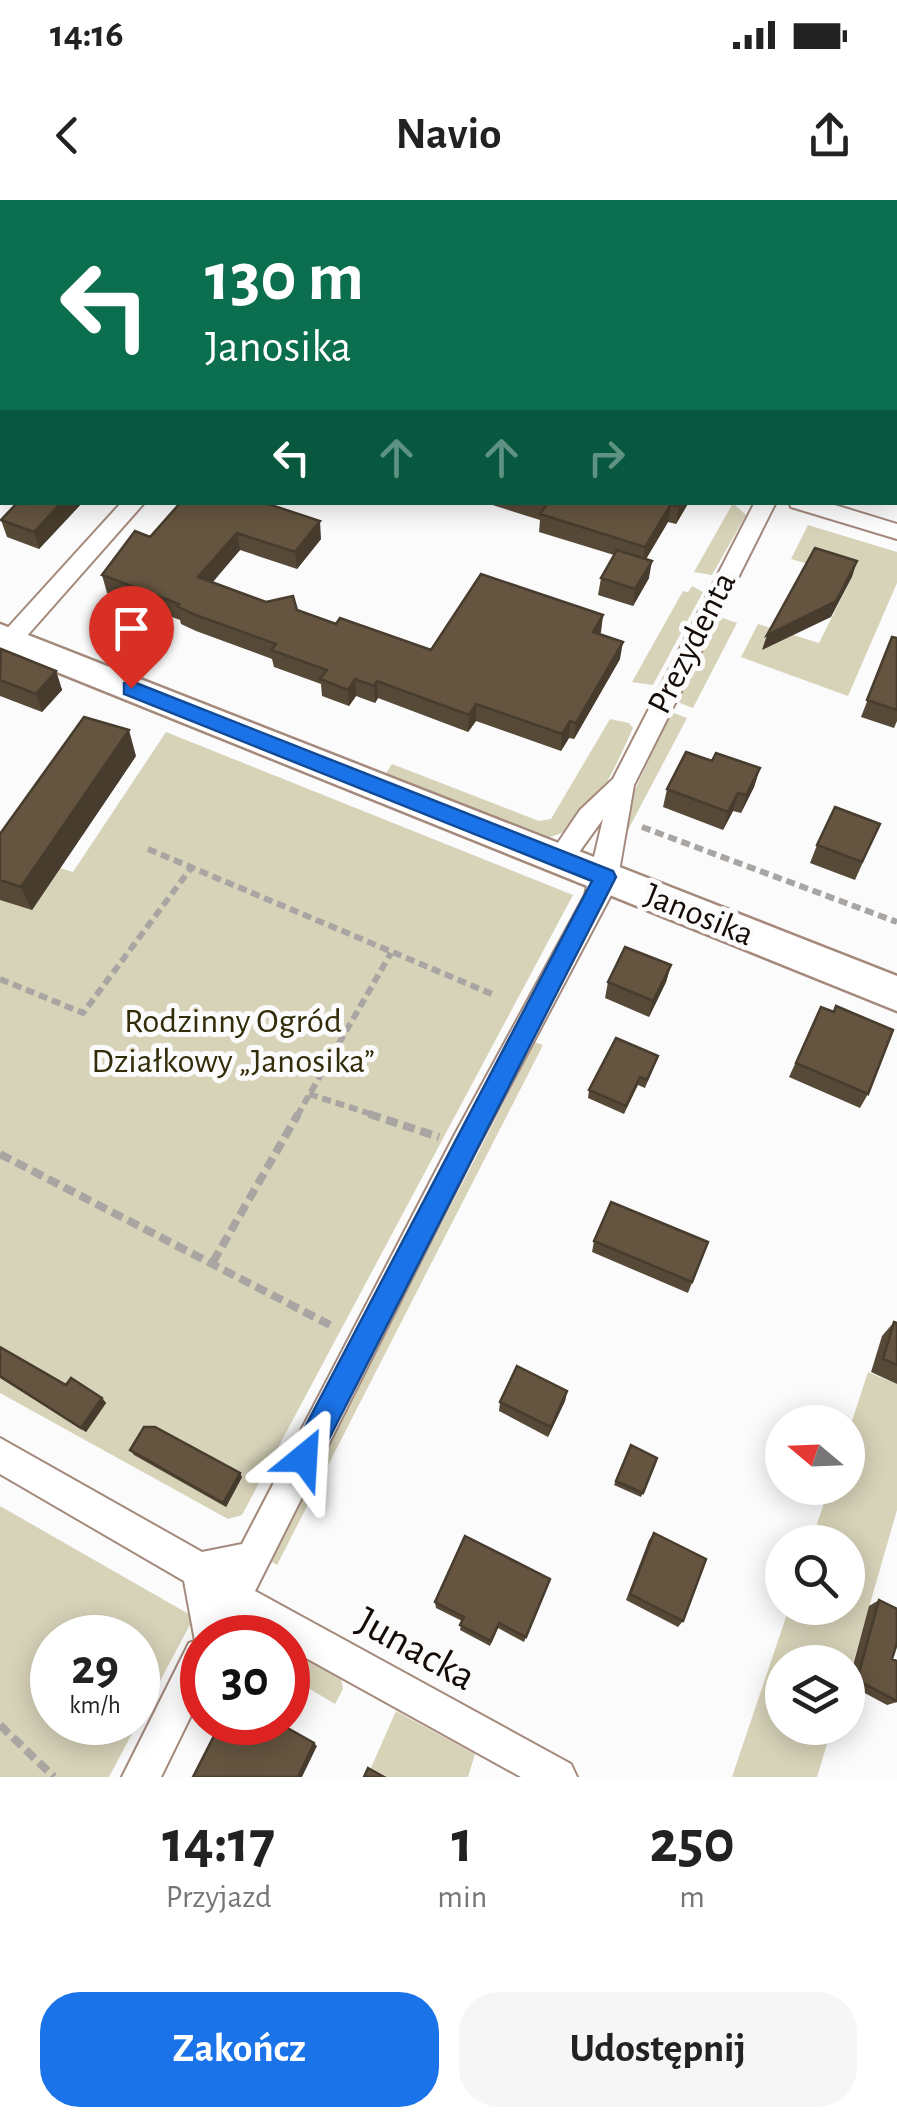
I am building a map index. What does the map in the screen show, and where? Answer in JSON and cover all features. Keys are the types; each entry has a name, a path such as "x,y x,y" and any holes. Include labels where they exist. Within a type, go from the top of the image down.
{"street":[{"path":"5,638 132,505"},
{"name":"Prezydenta","path":"224,1615 605,877 622,785 764,505"},
{"path":"809,505 897,532"},
{"name":"Janosika","path":"5,638 897,994"},
{"name":"Prezydenta","path":"560,859 589,816 622,785"},
{"path":"0,1455 199,1570 253,1559"},
{"path":"199,1570 206,1615"},
{"name":"Junacka","path":"233,1598 558,1777"},
{"name":"Prezydenta","path":"141,1777 180,1701"}],"path":[{"path":"636,825 897,922"},
{"path":"148,849 492,994"},
{"path":"0,979 83,1013 191,868"},
{"path":"213,1262 391,953"},
{"path":"309,1094 464,1144"},
{"path":"0,1154 213,1262 216,1269 330,1324"},
{"path":"0,1725 54,1777"}],"green space":[{"path":"735,505 746,515 712,575 694,572"},
{"path":"808,525 897,552 897,583 848,696 741,657 758,624 819,643 852,577 791,559"},
{"path":"692,586 703,592 653,685 632,682 683,591 688,592"},
{"path":"717,620 737,623 693,708 680,703 677,698"},
{"path":"670,714 687,718 618,849 628,805"},
{"path":"610,719 629,723 633,728 599,796 574,825 559,834 542,838 384,776 392,764 539,821 551,819"},
{"name":"Rodzinny Ogród Działkowy „Janosika”","path":"166,732 573,895 242,1515 228,1519 0,1393 0,886 60,868 73,872"},
{"path":"535,1042 543,1045 277,1565 269,1560"},
{"path":"868,1372 897,1384 897,1510 865,1621 865,1525 817,1525 823,1505 865,1505 865,1405 857,1405"},
{"path":"0,1506 191,1615 180,1615 180,1643 160,1681 160,1615 30,1615 30,1745 126,1745 109,1777 0,1777"},
{"path":"783,1625 864,1625 858,1645 777,1645"},
{"path":"310,1660 341,1678 343,1689 335,1704 310,1689"},
{"path":"765,1679 765,1745 827,1745 817,1777 732,1777"},
{"path":"396,1711 475,1754 468,1777 383,1777 370,1770"}],"building":[{"path":"15,505 59,505 34,532 1,520"},
{"path":"178,505 271,505 320,521 295,552 237,533 198,577 266,602 293,596 297,610 336,624 340,618 431,650 481,574 603,615 593,632 623,642 576,723 570,721 562,734 476,704 469,715 377,681 374,686 355,679 348,690 320,679 327,670 271,650 276,644 102,575 135,531 150,537"},
{"path":"546,505 670,505 645,547 540,514"},
{"path":"815,548 857,561 836,601 767,635"},
{"path":"617,550 652,561 635,589 601,578"},
{"path":"892,637 897,638 897,710 867,700"},
{"path":"1,649 56,671 36,694 0,680"},
{"path":"84,717 129,730 21,887 0,880 0,834"},
{"path":"686,752 712,761 716,753 760,768 746,795 738,793 728,812 667,789"},
{"path":"835,807 880,824 862,862 817,845"},
{"path":"625,947 671,965 653,1001 608,982"},
{"path":"836,1006 893,1030 868,1094 796,1063 821,1007 834,1012"},
{"path":"616,1038 658,1056 647,1080 640,1077 626,1106 589,1090"},
{"path":"611,1202 708,1242 692,1282 594,1241"},
{"path":"894,1322 897,1323 897,1365 883,1359"},
{"path":"0,1347 66,1385 71,1378 102,1398 81,1428 0,1376"},
{"path":"517,1366 567,1391 551,1427 500,1402"},
{"path":"144,1427 155,1427 240,1473 223,1503 130,1450"},
{"path":"631,1445 657,1458 643,1493 616,1481"},
{"path":"654,1533 706,1559 683,1621 630,1594"},
{"path":"465,1536 550,1579 526,1637 499,1623 491,1641 460,1625 464,1617 435,1602"},
{"path":"879,1600 897,1609 897,1643 892,1659 897,1661 897,1701 865,1684 865,1651"},
{"path":"314,1743 298,1777 193,1777 209,1745"},
{"path":"368,1768 384,1777 364,1777"}],"route":[{"path":"131,688 605,877 304,1458"}]}
